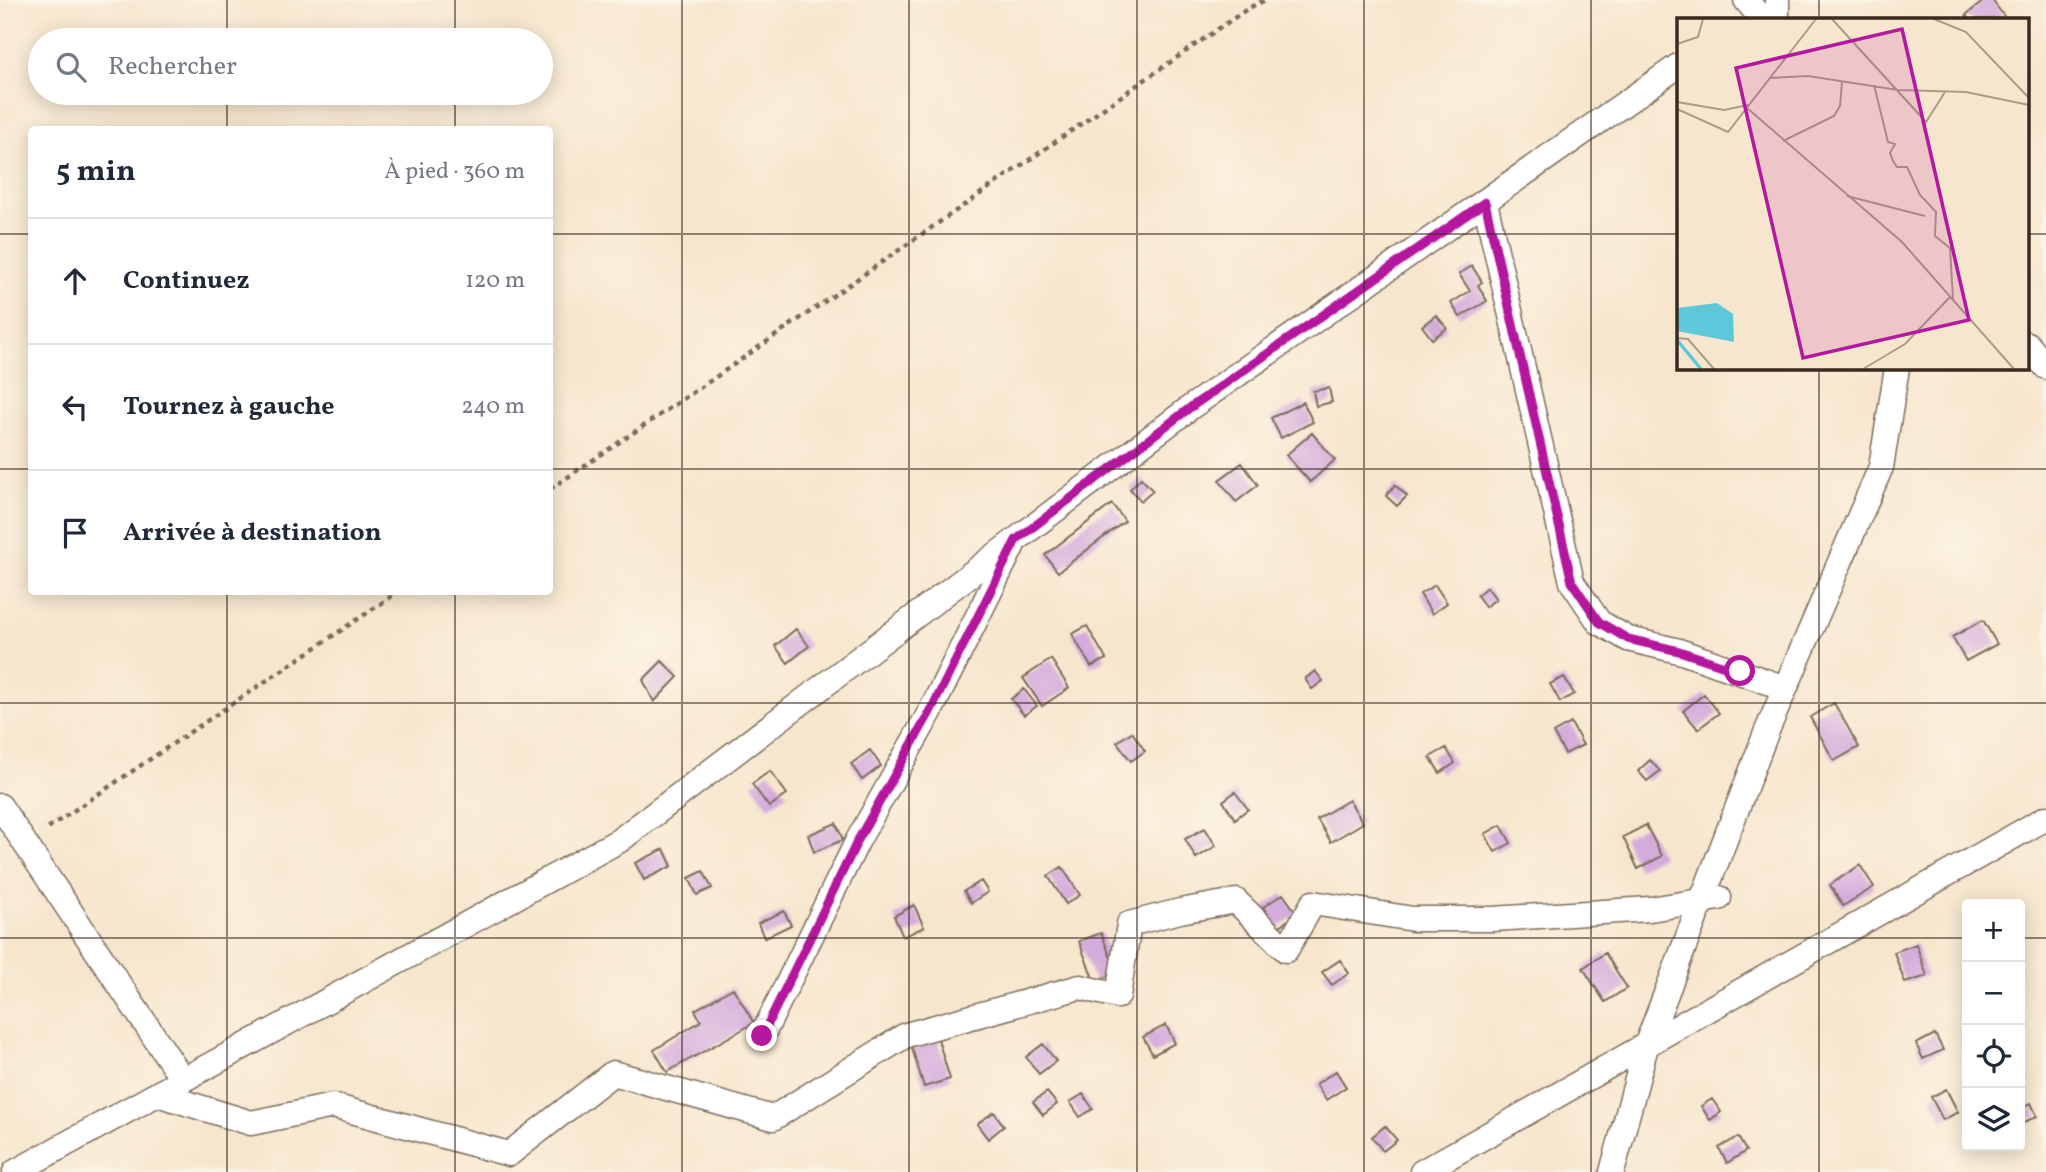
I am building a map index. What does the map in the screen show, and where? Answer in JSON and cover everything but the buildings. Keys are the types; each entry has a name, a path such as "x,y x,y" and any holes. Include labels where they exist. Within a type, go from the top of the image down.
{"street":[{"path":"15,1172 620,840 1191,407 1677,67"},
{"path":"1485,202 1572,582 1599,622 1628,639 1679,651 1785,688"},
{"path":"2028,345 2046,367"},
{"path":"1612,1172 1646,1046 1710,899 1766,733 1881,467 1897,369"},
{"path":"762,1036 858,840 930,712 1016,540"},
{"path":"0,806 183,1080"},
{"path":"1422,1172 2046,818"},
{"path":"157,1094 251,1123 332,1106 509,1154 612,1073 773,1118 906,1035 1080,987 1118,996 1129,924 1180,911 1236,901 1286,950 1313,903 1413,919 1493,919 1650,909 1710,899"}],"path":[{"path":"553,487 1247,9 1265,0"},
{"path":"41,832 394,595"}],"route":[{"path":"762,1036 858,840 930,712 1016,540 1191,407 1485,202 1572,582 1599,622 1628,639 1679,651 1740,671"}]}
